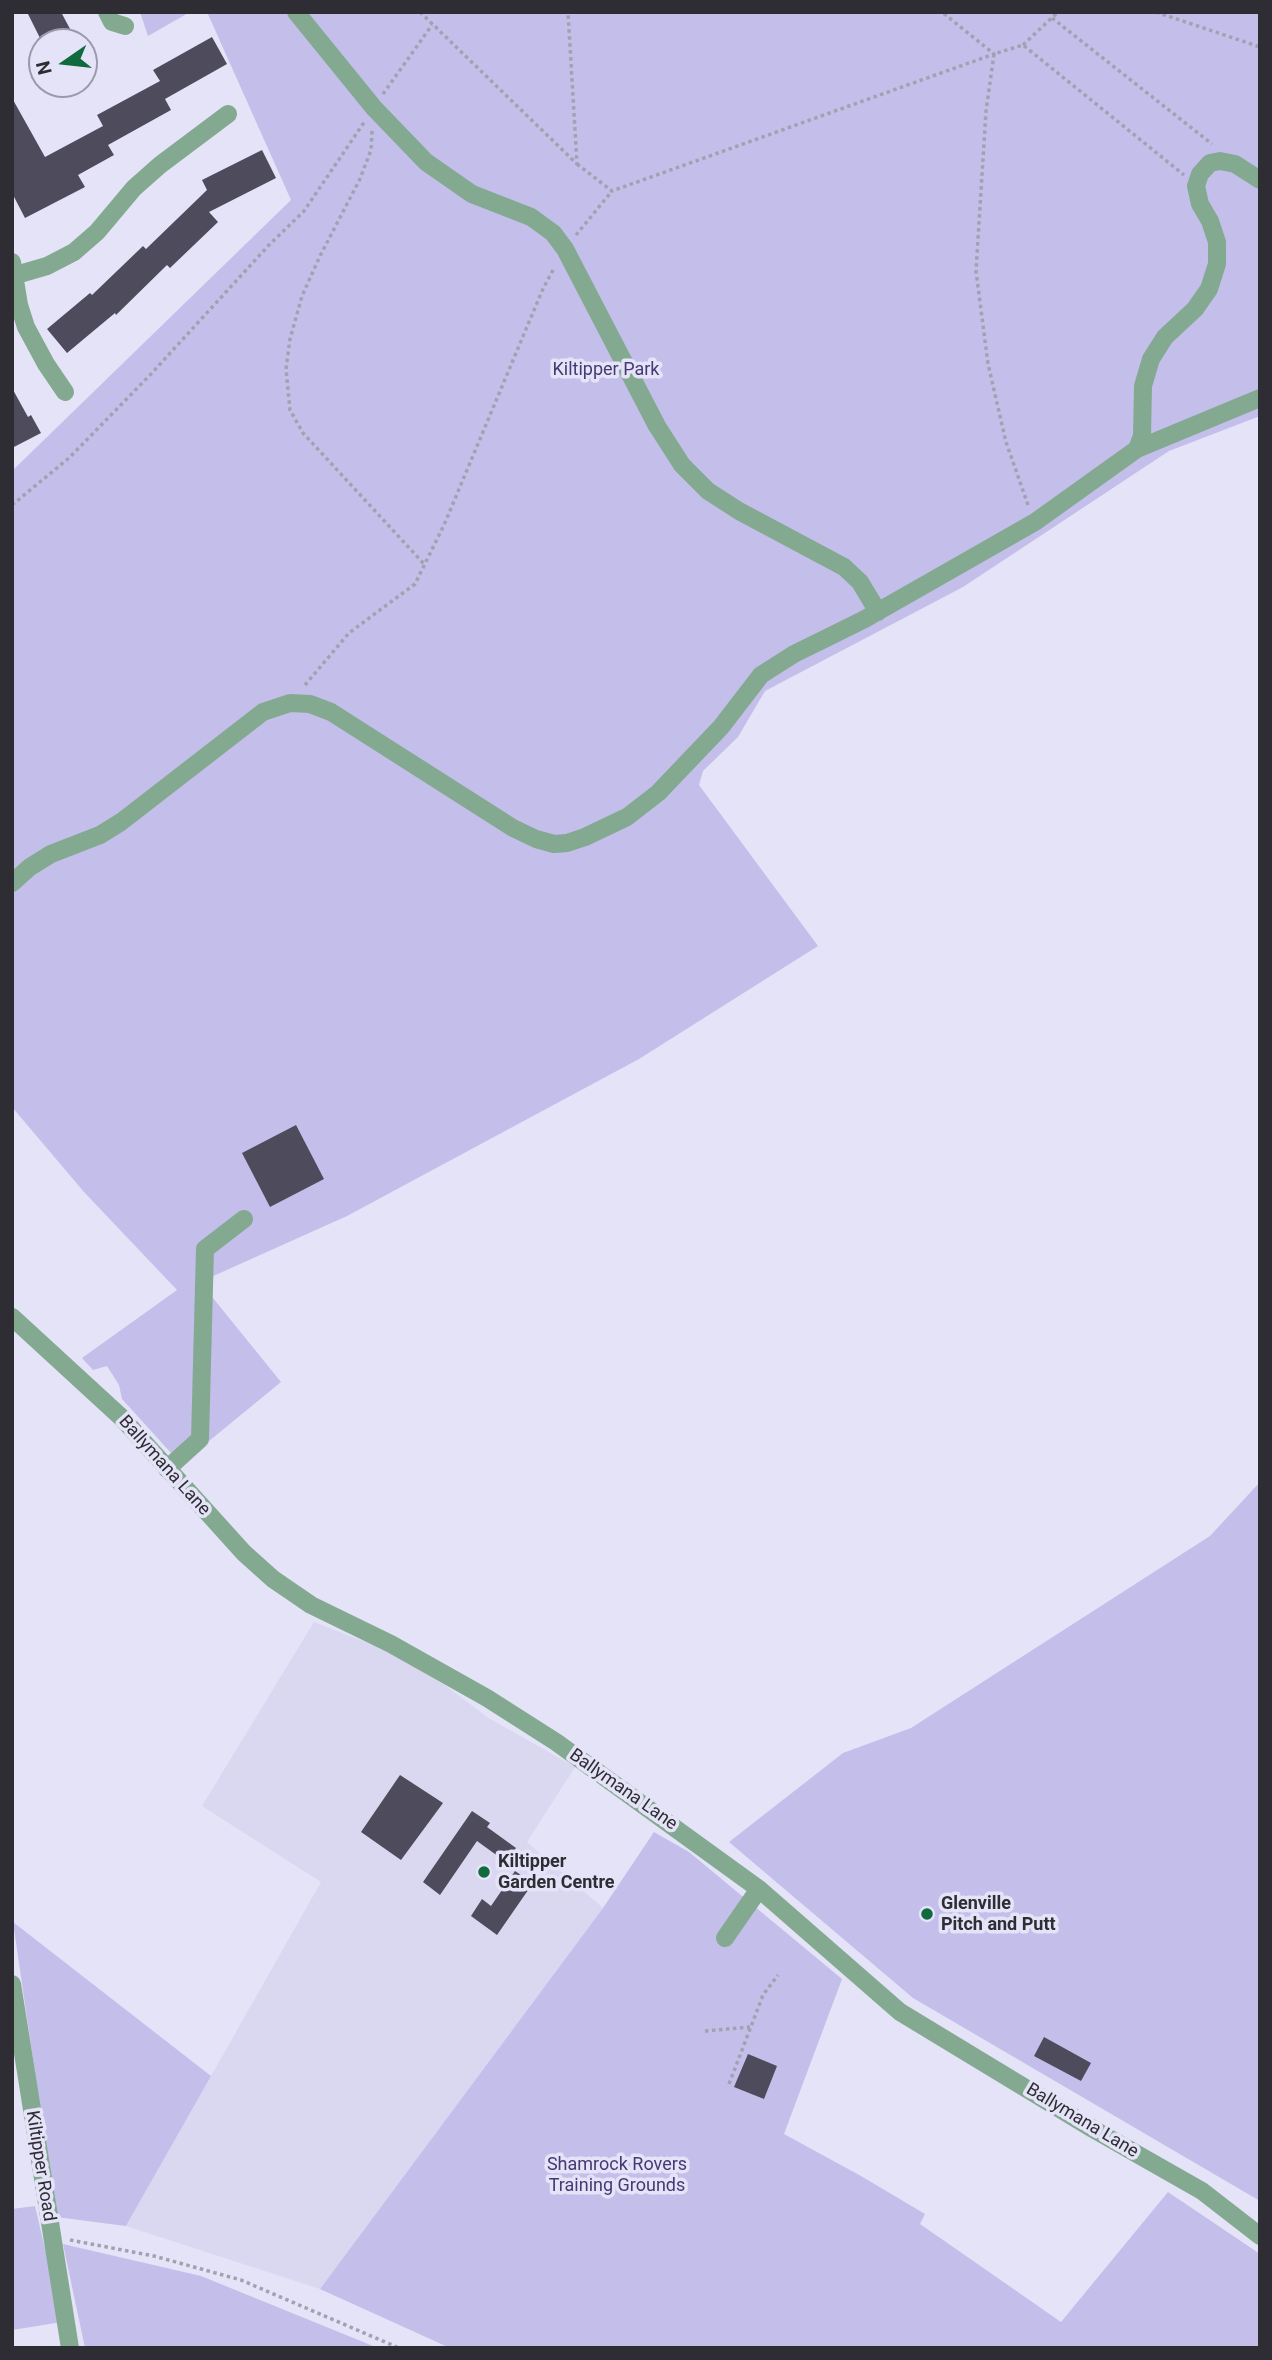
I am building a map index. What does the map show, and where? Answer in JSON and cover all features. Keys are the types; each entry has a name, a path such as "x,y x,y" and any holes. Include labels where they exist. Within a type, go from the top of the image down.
{"street":[{"path":"107,12 112,22 125,26"},
{"path":"296,12 374,108 426,162 472,194 531,217 552,233 565,249 657,426 682,465 708,491 739,511 844,567 860,582 878,611"},
{"path":"65,392 26,327 19,305 14,268 47,266 74,252 97,232 134,188 228,114"},
{"path":"1137,449 1142,436 1143,386 1151,359 1165,337 1195,309 1209,289 1217,264 1217,242 1210,221 1200,204 1196,186 1200,174 1210,163 1220,161 1235,164 1260,180"},
{"path":"12,883 51,853 100,835 121,822 263,712 290,703 310,704 331,712 513,828 554,844 568,843 627,817 658,793 721,727 761,675 794,654 878,611 1035,522 1137,449 1260,398"},
{"path":"167,1469 200,1438 205,1249 244,1219"},
{"name":"Ballymana Lane","path":"12,1317 97,1394 244,1553 273,1579 311,1605 391,1644 499,1705 556,1742 759,1889 900,2012 1093,2129 1202,2191 1260,2236"},
{"path":"725,1938 759,1889"},
{"name":"Kiltipper Road","path":"12,1984 70,2348"}],"path":[{"path":"420,12 578,164 612,191"},
{"path":"568,12 578,164"},
{"path":"942,12 994,54"},
{"path":"290,703 349,633 415,584 444,525 541,291 565,249 612,191 1023,45 1058,12"},
{"path":"1156,12 1260,47"},
{"path":"1052,18 1235,164"},
{"path":"12,505 69,458 304,211 432,24"},
{"path":"1023,45 1196,186"},
{"path":"994,54 985,111 976,271 988,364 1006,442 1035,522"},
{"path":"374,108 371,150 360,179 302,296 290,339 286,369 290,410 303,433 425,565"},
{"path":"729,2084 763,1995 778,1975"},
{"path":"705,2031 750,2026"},
{"path":"51,2237 154,2256 241,2280 399,2348"}],"shaded area":[{"path":"314,1622 388,1651 446,1686 487,1717 575,1767 527,1842 603,1908 320,2289 126,2226 321,1882 202,1806"}],"green space":[{"path":"140,12 190,12 148,36"},
{"name":"Kiltipper Park","path":"207,12 1260,12 1260,416 1169,451 963,587 765,691 738,737 703,771 699,785 818,946 639,1059 347,1216 200,1282 281,1382 181,1464 122,1399 119,1385 107,1366 93,1370 82,1358 177,1290 84,1192 12,1107 12,471 291,200"},
{"path":"1260,1482 1260,2201 913,1998 729,1842 843,1753 911,1728 1210,1536"},
{"name":"Shamrock Rovers Training Grounds","path":"654,1832 689,1852 842,1979 784,2134 925,2214 920,2224 1061,2322 1168,2192 1260,2254 1260,2348 450,2348 320,2289 603,1908"},
{"path":"13,1922 211,2076 126,2226 56,2217"},
{"path":"35,2206 62,2322 12,2330 12,2209"},
{"path":"63,2244 201,2276 378,2348 85,2348"}],"building":[{"path":"27,12 61,12 70,28 35,28"},
{"path":"212,37 227,64 165,99 171,110 108,145 114,155 78,175 85,187 25,218 12,193 12,98 45,157 103,126 97,115 160,81 153,70"},
{"path":"262,150 276,178 209,212 218,222 170,268 167,265 116,315 115,313 67,353 47,329 90,293 92,295 143,246 146,249 207,190 202,180"},
{"path":"12,388 28,417 31,415 41,433 12,448"},
{"path":"296,1125 324,1179 270,1207 242,1153"},
{"path":"400,1775 443,1803 401,1860 361,1832"},
{"path":"472,1811 490,1823 487,1827 516,1848 506,1862 477,1841 440,1895 423,1882"},
{"path":"515,1871 533,1883 497,1935 471,1916 482,1899 491,1906"},
{"path":"1044,2037 1091,2063 1081,2081 1034,2056"},
{"path":"748,2054 777,2066 764,2099 734,2087"}],"place":[{"name":"Kiltipper Garden Centre","path":"484,1872"},
{"name":"Glenville Pitch and Putt","path":"927,1914"}]}
